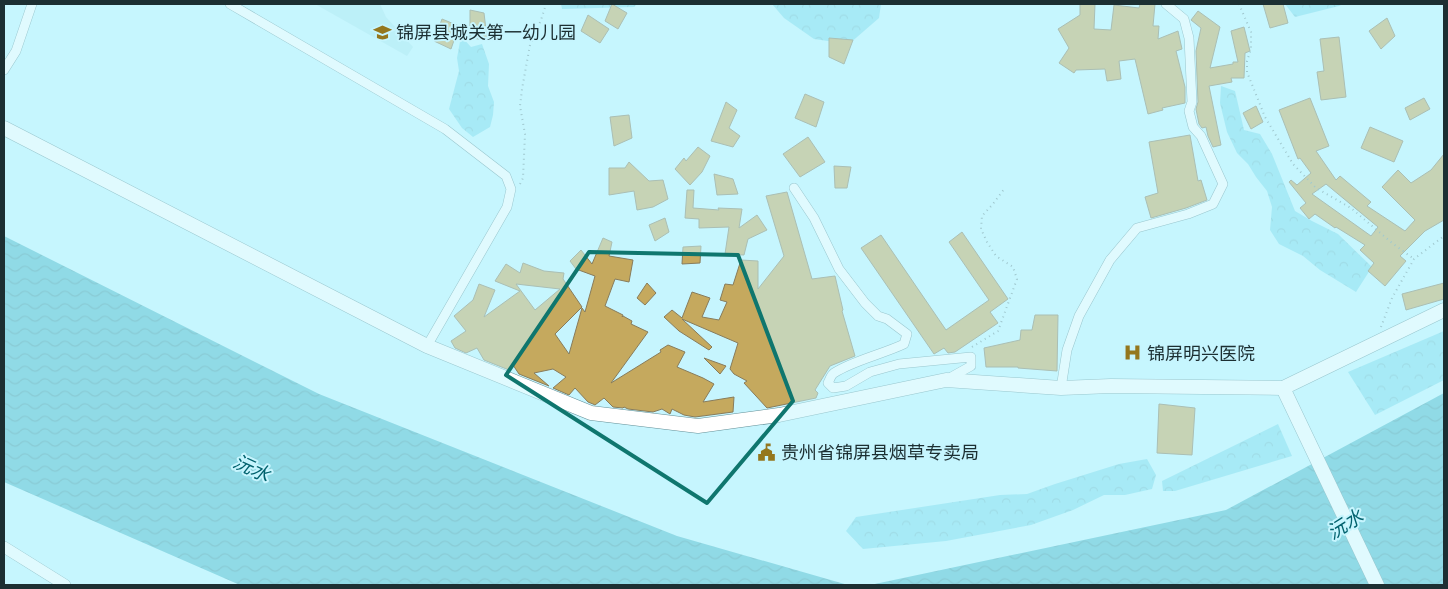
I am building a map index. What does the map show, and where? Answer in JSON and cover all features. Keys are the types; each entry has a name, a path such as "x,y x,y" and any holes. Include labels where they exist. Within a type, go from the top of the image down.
{"main road":[{"path":"4,128 427,346 591,413 698,426 779,415 946,380 1061,388 1120,386 1283,388 1444,310"},
{"path":"1283,388 1377,585"}],"street":[{"path":"4,70 16,52 32,4"},
{"path":"230,4 445,129 506,176 511,189 507,207 427,346"},
{"path":"1061,388 1067,350 1079,316 1110,260 1137,228 1188,214 1213,204 1223,184 1201,136 1193,127 1189,111 1192,102 1189,38 1184,19 1166,4"},
{"path":"794,188 814,218 839,269 878,316 887,319 907,334 904,344 832,374 828,382 833,388 846,386 870,372 899,364 971,357 971,366 946,380"},
{"path":"4,547 65,585"}],"path":[{"path":"520,185 523,178 525,134 520,106 522,89 530,45 546,4"},
{"path":"1239,4 1251,32 1251,49 1247,62 1248,72 1265,117 1293,164 1316,188 1350,208 1414,259"},
{"path":"971,357 968,350 998,331 1018,279 1013,267 996,256 981,228 982,216 1005,188"},
{"path":"1375,343 1392,298 1414,259 1444,236"}],"highlighted area":[{"path":"589,252 738,255 793,401 707,503 506,375"}],"shaded area":[{"name":"锦屏县城关第一幼儿园","path":"315,4 380,4 386,17 413,47 407,56"}],"green space":[{"path":"561,4 637,4 634,7 562,9"},
{"path":"772,4 881,4 879,18 849,44 814,39 784,18"},
{"path":"1285,4 1343,4 1295,17"},
{"path":"461,36 471,47 482,44 489,64 488,86 494,102 490,127 473,137 462,128 449,109 459,71 457,58"},
{"path":"1221,86 1235,91 1244,130 1260,134 1272,154 1295,211 1338,234 1372,267 1356,292 1320,270 1303,256 1279,244 1270,230 1272,207 1267,191 1248,164 1237,153 1227,132 1220,103"},
{"path":"1444,331 1444,380 1375,415 1348,372"},
{"path":"1278,424 1292,456 1175,491 1163,491 1162,481"},
{"path":"1147,459 1156,475 1152,489 1125,495 1104,495 1073,510 1031,525 946,541 863,549 846,531 856,517 1000,495 1027,494 1119,464"}],"water":[{"name":"沅水","path":"4,236 319,394 677,536 848,585 240,585 4,482"},
{"name":"沅水","path":"1444,393 1444,585 870,585 1226,510"}],"building":[{"path":"612,4 627,13 618,29 605,21"},
{"path":"1080,4 1095,4 1094,29 1111,30 1114,5 1139,8 1140,4 1155,4 1153,26 1159,26 1158,39 1178,31 1182,49 1176,51 1185,87 1185,103 1162,108 1163,110 1148,114 1135,59 1119,61 1121,79 1107,81 1105,69 1076,70 1074,73 1059,63 1069,48 1058,29 1080,15"},
{"path":"1263,4 1283,4 1288,23 1270,28"},
{"path":"470,10 484,13 487,38 470,38"},
{"path":"1198,11 1220,27 1210,68 1238,62 1231,31 1244,27 1250,51 1245,53 1244,78 1231,78 1232,82 1209,86 1221,145 1213,147 1206,127 1202,128 1199,124 1196,109 1198,102 1196,51 1201,28 1191,20"},
{"path":"588,15 609,29 600,43 581,31"},
{"path":"1387,18 1395,36 1381,49 1369,31"},
{"path":"442,19 459,26 451,49 434,41"},
{"path":"1339,37 1346,97 1321,100 1317,72 1324,71 1320,39"},
{"path":"829,38 853,40 844,64 829,57"},
{"path":"805,94 824,102 816,127 795,118"},
{"path":"1310,98 1329,146 1316,151 1336,180 1340,176 1371,202 1367,206 1405,231 1415,220 1382,187 1398,170 1411,183 1431,170 1444,154 1444,220 1425,231 1400,256 1406,261 1385,286 1368,271 1374,263 1360,250 1365,245 1315,214 1309,219 1300,208 1306,203 1289,182 1291,180 1297,185 1311,173 1300,158 1298,159 1279,110","holes":["1326,184 1378,227 1371,236 1312,194"]},
{"path":"1424,98 1430,109 1410,120 1405,108"},
{"path":"726,102 737,110 729,128 740,136 733,147 711,141"},
{"path":"1256,106 1263,122 1251,129 1243,113"},
{"path":"629,115 632,138 614,146 610,117"},
{"path":"1370,127 1403,141 1394,162 1361,148"},
{"path":"1190,135 1198,181 1201,180 1207,200 1151,218 1145,197 1158,193 1149,142"},
{"path":"808,137 825,162 800,177 783,154"},
{"path":"698,147 710,156 702,172 690,185 675,169 684,158 686,161"},
{"path":"629,162 649,181 663,180 668,199 653,207 637,210 634,191 609,195 609,168 625,168"},
{"path":"834,166 851,167 847,188 835,188"},
{"path":"714,174 733,179 738,194 717,195"},
{"path":"687,190 694,190 693,208 742,209 739,228 757,215 767,230 748,239 744,255 725,254 729,227 699,228 699,219 685,218"},
{"path":"787,192 812,279 835,276 842,311 855,356 830,366 815,390 818,393 816,398 767,408 744,383 747,381 734,374 730,369 738,343 682,319 712,347 709,350 679,331 664,317 672,310 682,318 692,292 710,298 702,317 719,320 727,302 720,300 725,284 733,285 741,260 758,261 758,289 784,256 766,196"},
{"path":"665,218 669,232 655,241 649,225"},
{"path":"962,232 1008,299 990,312 998,323 955,352 948,353 944,348 934,354 861,248 881,235 946,330 989,300 949,242"},
{"path":"603,238 612,242 609,256 633,260 629,282 615,279 605,306 632,321 631,324 648,332 611,383 661,352 660,350 668,345 685,352 677,367 714,384 703,402 734,397 733,412 695,417 684,415 672,409 670,414 662,409 653,412 613,407 604,398 595,405 588,402 575,388 569,395 553,388 566,377 553,369 534,373 549,386 519,374 513,365 509,370 484,360 477,348 466,353 455,348 451,341 466,331 454,316 473,300 479,284 495,290 484,317 520,291 495,281 506,264 520,273 523,263 544,271 564,273 563,279 582,307 555,334 569,354 582,308 585,312 595,276 576,269 570,261 581,250 592,264","holes":["516,284 560,289 535,310"]},
{"path":"701,246 700,263 682,264 683,247"},
{"path":"647,283 656,293 645,305 637,298"},
{"path":"1444,283 1444,299 1406,310 1402,294"},
{"path":"1035,315 1058,315 1057,371 1018,367 986,367 984,348 1020,340 1021,330 1032,330"},
{"path":"704,358 726,366 720,374"},
{"path":"1159,404 1195,408 1192,455 1157,453"}],"place":[{"name":"锦屏县城关第一幼儿园","path":"382,32"},
{"name":"锦屏明兴医院","path":"1133,353"},
{"name":"贵州省锦屏县烟草专卖局","path":"767,452"}]}
